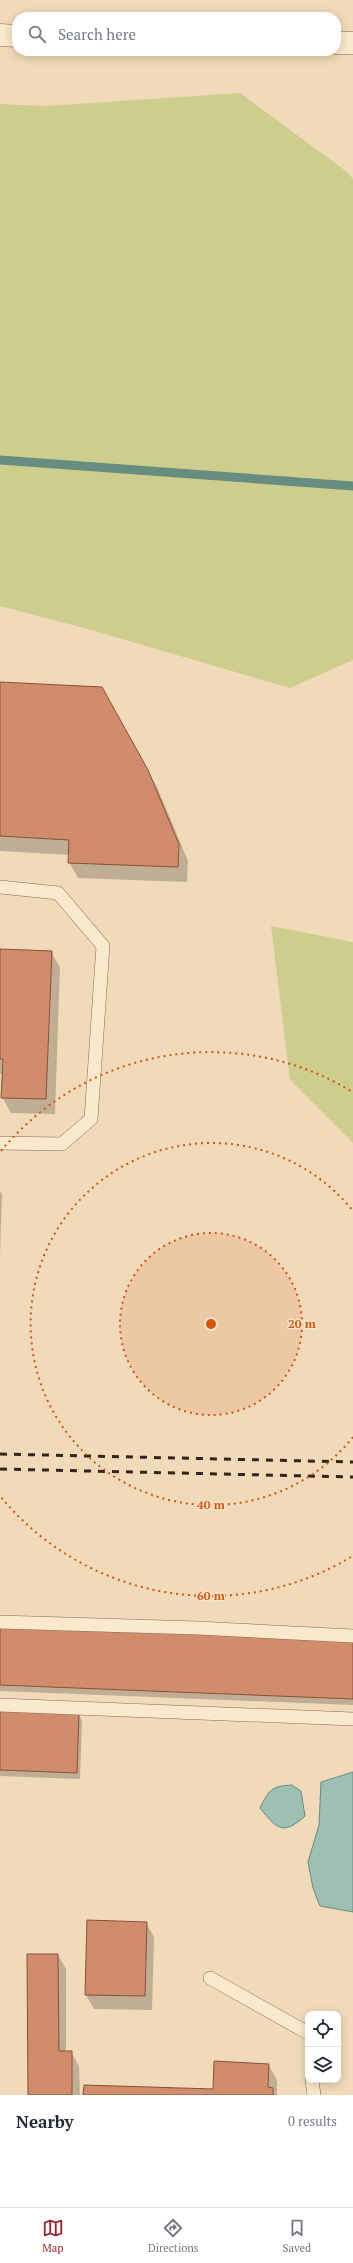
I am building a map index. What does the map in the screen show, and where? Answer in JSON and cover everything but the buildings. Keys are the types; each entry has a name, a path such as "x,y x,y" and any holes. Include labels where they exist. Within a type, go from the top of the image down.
{"street":[{"path":"0,35 12,36"},
{"path":"341,43 353,44"}],"lane":[{"path":"0,887 58,893 103,946 91,1119 62,1144 0,1143"},
{"path":"0,1622 198,1628 353,1636"},
{"path":"0,1705 353,1720"},
{"path":"210,1978 305,2031"},
{"path":"312,2083 314,2095"}],"green space":[{"path":"240,93 347,172 353,179 353,660 290,688 84,628 0,606 0,104 46,106"},
{"path":"271,926 353,942 353,1143 290,1080"}],"shaded area":[{"path":"353,1772 353,1912 320,1906 313,1888 308,1862 319,1825 321,1782"},
{"path":"292,1785 301,1791 305,1816 291,1826 286,1828 281,1827 271,1821 260,1808 272,1790 279,1786"}],"waterway":[{"path":"0,460 353,486"}],"railway":[{"path":"0,1454 353,1462"},
{"path":"0,1469 353,1477"}]}
